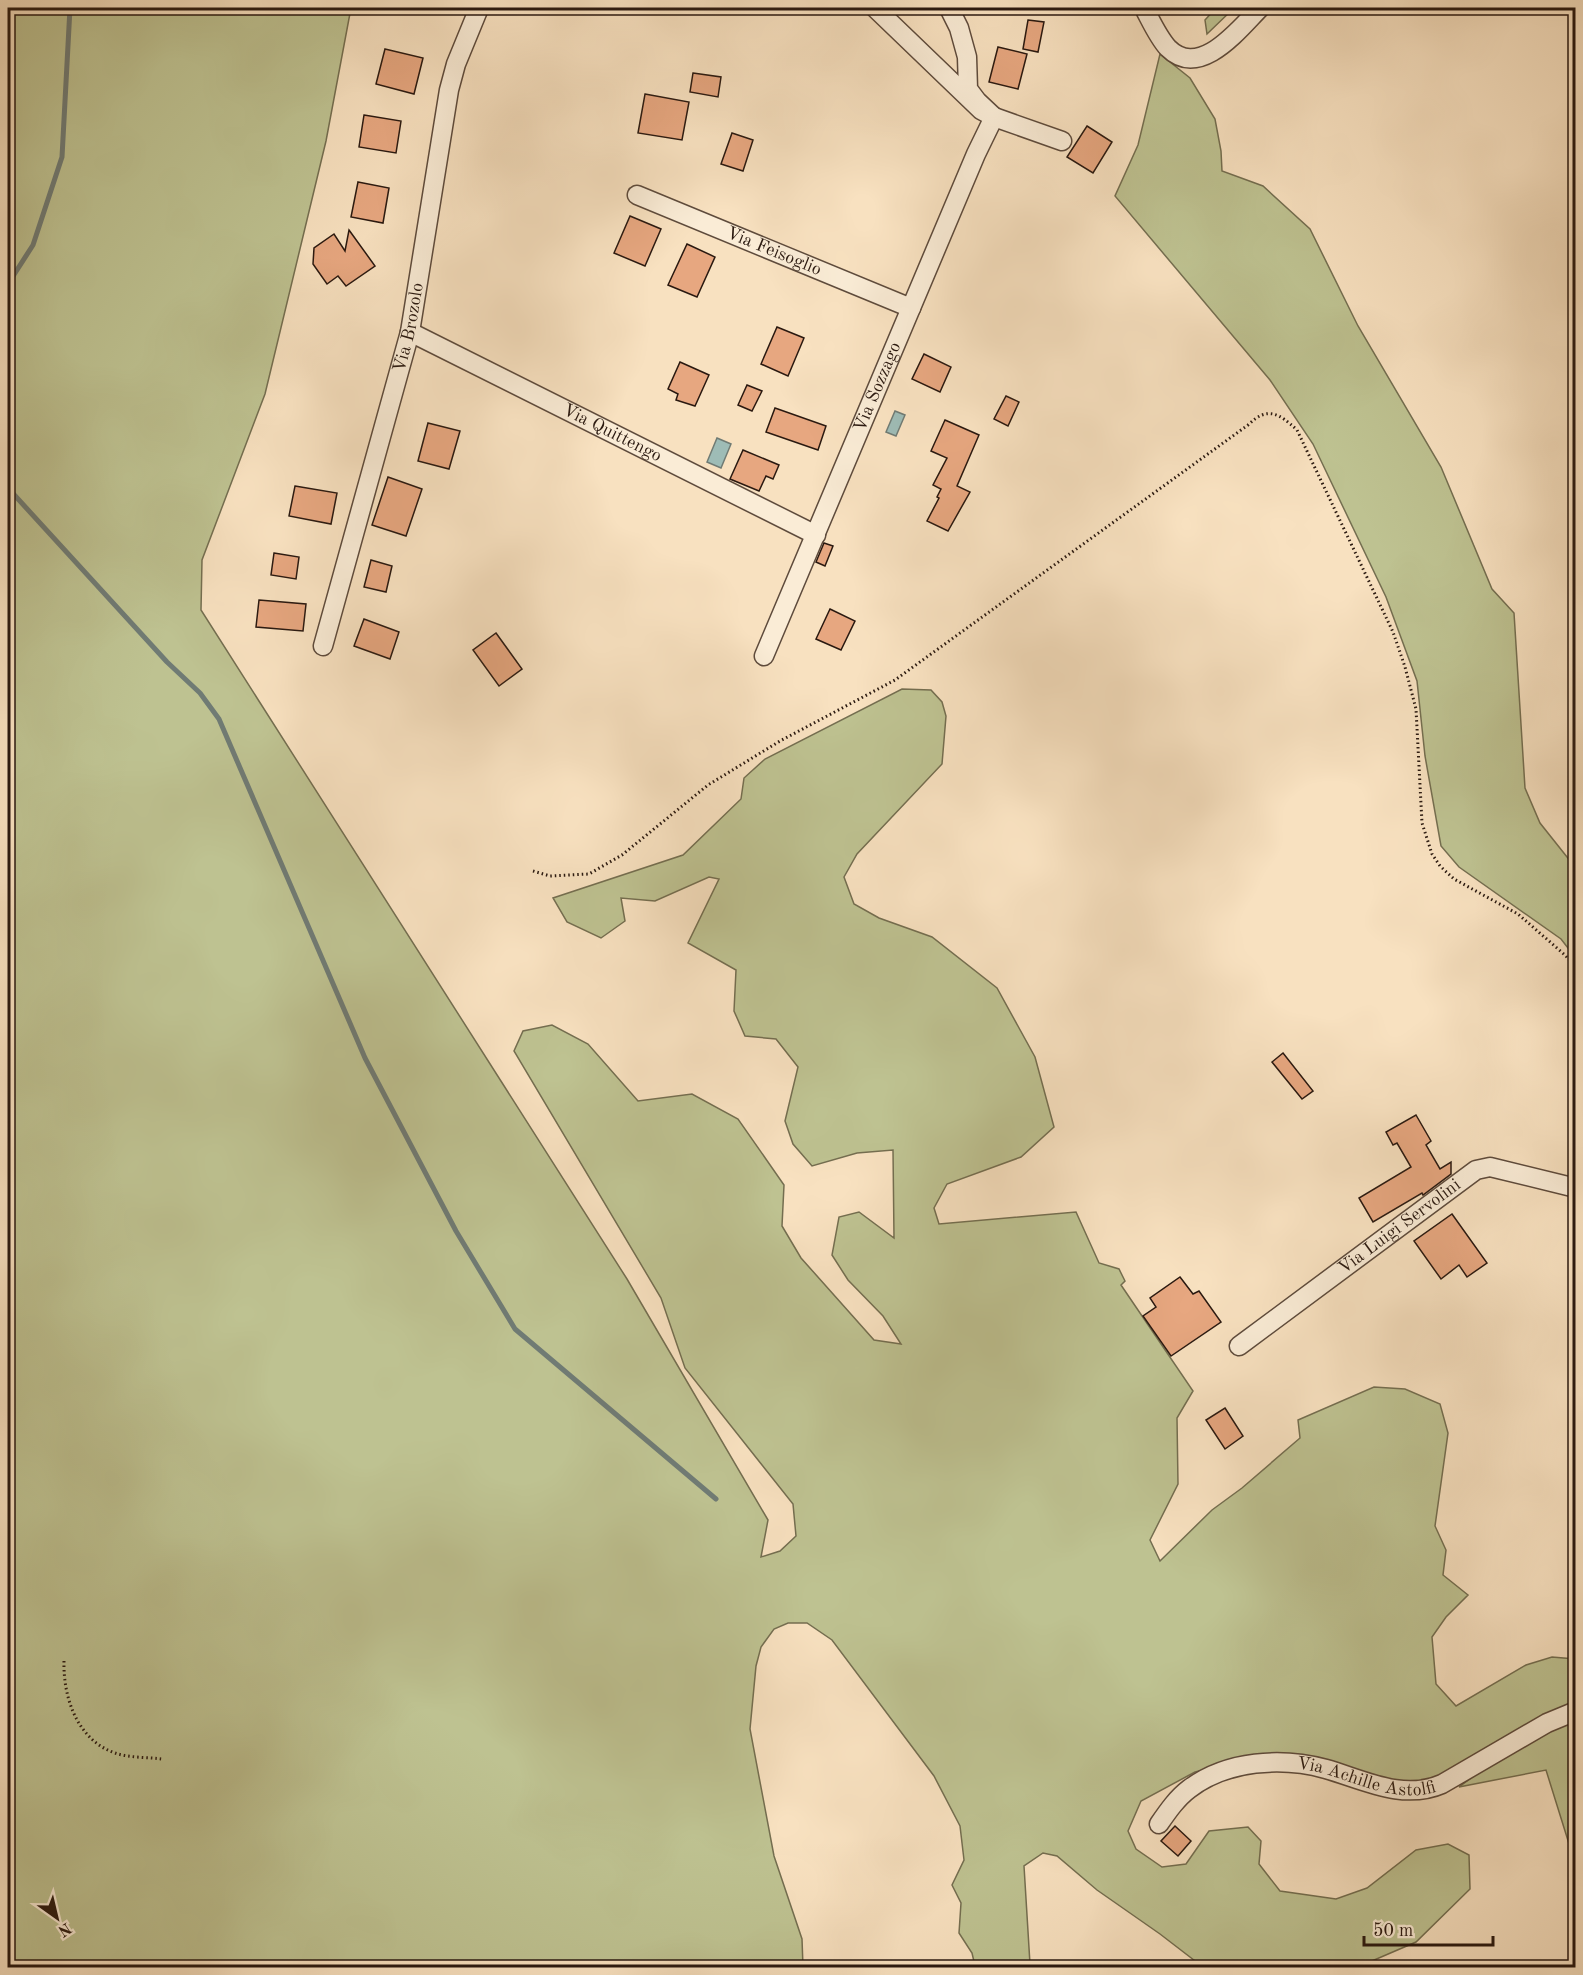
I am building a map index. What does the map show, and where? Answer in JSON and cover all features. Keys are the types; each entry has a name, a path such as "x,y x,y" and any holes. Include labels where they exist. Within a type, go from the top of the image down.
{"street":[{"name":"Via Brozolo","path":"322,646 410,332 449,90 456,64 479,8"},
{"path":"875,8 981,110 994,117 1062,141"},
{"path":"949,8 959,28 967,57 968,89 994,117"},
{"path":"1144,8 1168,48 1174,53 1194,58 1204,57 1215,51 1260,8"},
{"name":"Via Sozzago","path":"764,656 976,154 994,117"},
{"name":"Via Feisoglio","path":"637,195 911,308"},
{"name":"Via Quittengo","path":"410,332 816,535"},
{"name":"Via Luigi Servolini","path":"1239,1346 1476,1170 1490,1167 1575,1188"},
{"name":"Via Achille Astolfi","path":"1159,1824 1178,1798 1205,1779 1222,1772 1268,1762 1294,1763 1325,1769 1383,1787 1407,1791 1430,1790 1547,1723 1575,1711"}],"path":[{"path":"532,871 550,876 588,874 622,855 708,785 780,741 896,681 1248,425 1258,415 1270,414 1282,416 1297,430 1393,632 1416,709 1422,823 1432,854 1440,866 1454,879 1518,914 1564,954 1575,968"},
{"path":"64,1661 68,1701 78,1722 99,1746 117,1754 162,1758"}],"green space":[{"path":"8,8 351,8 326,141 265,394 202,560 201,610 627,1279 768,1520 761,1557 780,1551 796,1536 793,1504 685,1368 661,1298 514,1051 523,1031 552,1025 588,1044 638,1101 692,1094 738,1119 784,1185 782,1226 801,1258 874,1340 901,1344 883,1316 848,1280 832,1255 839,1217 859,1212 894,1238 893,1150 857,1153 812,1166 793,1144 785,1121 798,1067 776,1039 745,1036 734,1011 736,970 688,943 719,879 709,877 655,901 621,898 625,921 601,938 567,922 553,898 683,855 741,799 744,778 765,759 902,689 931,690 942,702 946,716 942,764 857,854 844,877 854,904 879,918 932,937 997,988 1035,1057 1054,1127 1021,1157 947,1184 934,1208 939,1224 1076,1212 1099,1263 1119,1269 1125,1281 1121,1285 1193,1391 1177,1418 1178,1484 1150,1540 1160,1561 1212,1510 1242,1488 1300,1438 1298,1420 1374,1387 1405,1389 1440,1404 1448,1433 1435,1526 1446,1550 1443,1575 1468,1595 1446,1617 1432,1637 1436,1684 1456,1706 1526,1665 1552,1657 1575,1659 1575,1707 1439,1779 1416,1785 1268,1755 1195,1772 1141,1801 1128,1831 1136,1849 1162,1867 1186,1864 1209,1831 1248,1827 1261,1841 1259,1864 1280,1891 1336,1899 1367,1888 1416,1850 1448,1844 1469,1855 1470,1889 1416,1942 1358,1967 1203,1967 1097,1890 1057,1856 1043,1853 1024,1866 1030,1964 1027,1968 975,1966 972,1953 959,1933 961,1903 952,1885 964,1860 960,1826 934,1776 832,1640 807,1623 788,1623 774,1629 761,1647 756,1666 750,1729 774,1856 802,1939 803,1967 8,1968"},
{"path":"1216,8 1234,8 1207,34 1205,20"},
{"path":"1160,54 1190,78 1215,119 1222,171 1263,186 1310,229 1358,326 1441,467 1492,589 1514,613 1525,788 1540,823 1575,867 1575,957 1561,939 1459,867 1441,846 1425,756 1417,681 1386,597 1313,444 1270,380 1115,196 1138,145"},
{"path":"1575,1719 1575,1863 1546,1770 1459,1787 1494,1761"}],"water":[{"path":"895,411 905,415 896,436 886,432"},
{"path":"717,438 731,444 721,468 707,462"}],"building":[{"path":"1028,20 1044,22 1038,52 1023,49"},
{"path":"998,47 1027,54 1018,89 989,82"},
{"path":"385,49 423,58 414,94 376,84"},
{"path":"693,73 721,77 718,97 690,92"},
{"path":"645,94 689,102 682,140 638,133"},
{"path":"364,115 401,121 396,153 359,147"},
{"path":"1087,126 1112,142 1093,173 1067,157"},
{"path":"732,133 753,140 743,171 721,164"},
{"path":"358,182 389,188 383,223 351,217"},
{"path":"630,216 661,229 645,266 614,253"},
{"path":"349,230 375,266 346,286 338,276 327,284 313,264 314,248 334,234 345,251"},
{"path":"687,244 715,257 697,297 668,285"},
{"path":"777,327 804,338 788,376 761,364"},
{"path":"924,354 951,367 940,392 912,379"},
{"path":"680,362 709,375 695,406 676,400 678,394 668,389"},
{"path":"747,385 762,391 752,411 738,405"},
{"path":"1006,396 1019,402 1008,426 994,419"},
{"path":"775,408 826,426 818,450 766,432"},
{"path":"945,420 979,435 957,486 970,492 948,531 927,521 941,489 933,485 947,458 931,451"},
{"path":"428,423 460,431 449,469 418,461"},
{"path":"743,450 779,465 773,479 766,476 759,491 730,479"},
{"path":"388,477 422,489 406,536 372,525"},
{"path":"295,486 337,493 331,524 289,516"},
{"path":"824,543 833,546 825,566 816,562"},
{"path":"274,553 299,557 296,579 271,575"},
{"path":"371,560 392,566 386,592 364,587"},
{"path":"259,600 306,604 303,631 256,627"},
{"path":"830,609 855,621 841,650 816,639"},
{"path":"364,619 399,632 390,659 354,646"},
{"path":"496,633 522,669 499,686 473,650"},
{"path":"1283,1053 1313,1091 1302,1099 1272,1062"},
{"path":"1416,1115 1431,1141 1426,1145 1440,1169 1451,1162 1451,1174 1423,1195 1422,1193 1373,1222 1359,1198 1411,1167 1397,1143 1393,1145 1386,1132"},
{"path":"1452,1214 1487,1263 1467,1277 1459,1265 1441,1279 1414,1241"},
{"path":"1180,1277 1193,1294 1199,1291 1221,1322 1171,1356 1143,1316 1156,1307 1150,1298"},
{"path":"1225,1408 1243,1436 1225,1449 1206,1420"},
{"path":"1175,1826 1191,1841 1178,1856 1161,1841"}],"waterway":[{"path":"8,284 33,245 62,157 70,8"},
{"path":"8,488 167,662 200,693 219,719 365,1058 456,1231 515,1329 716,1499"}]}
